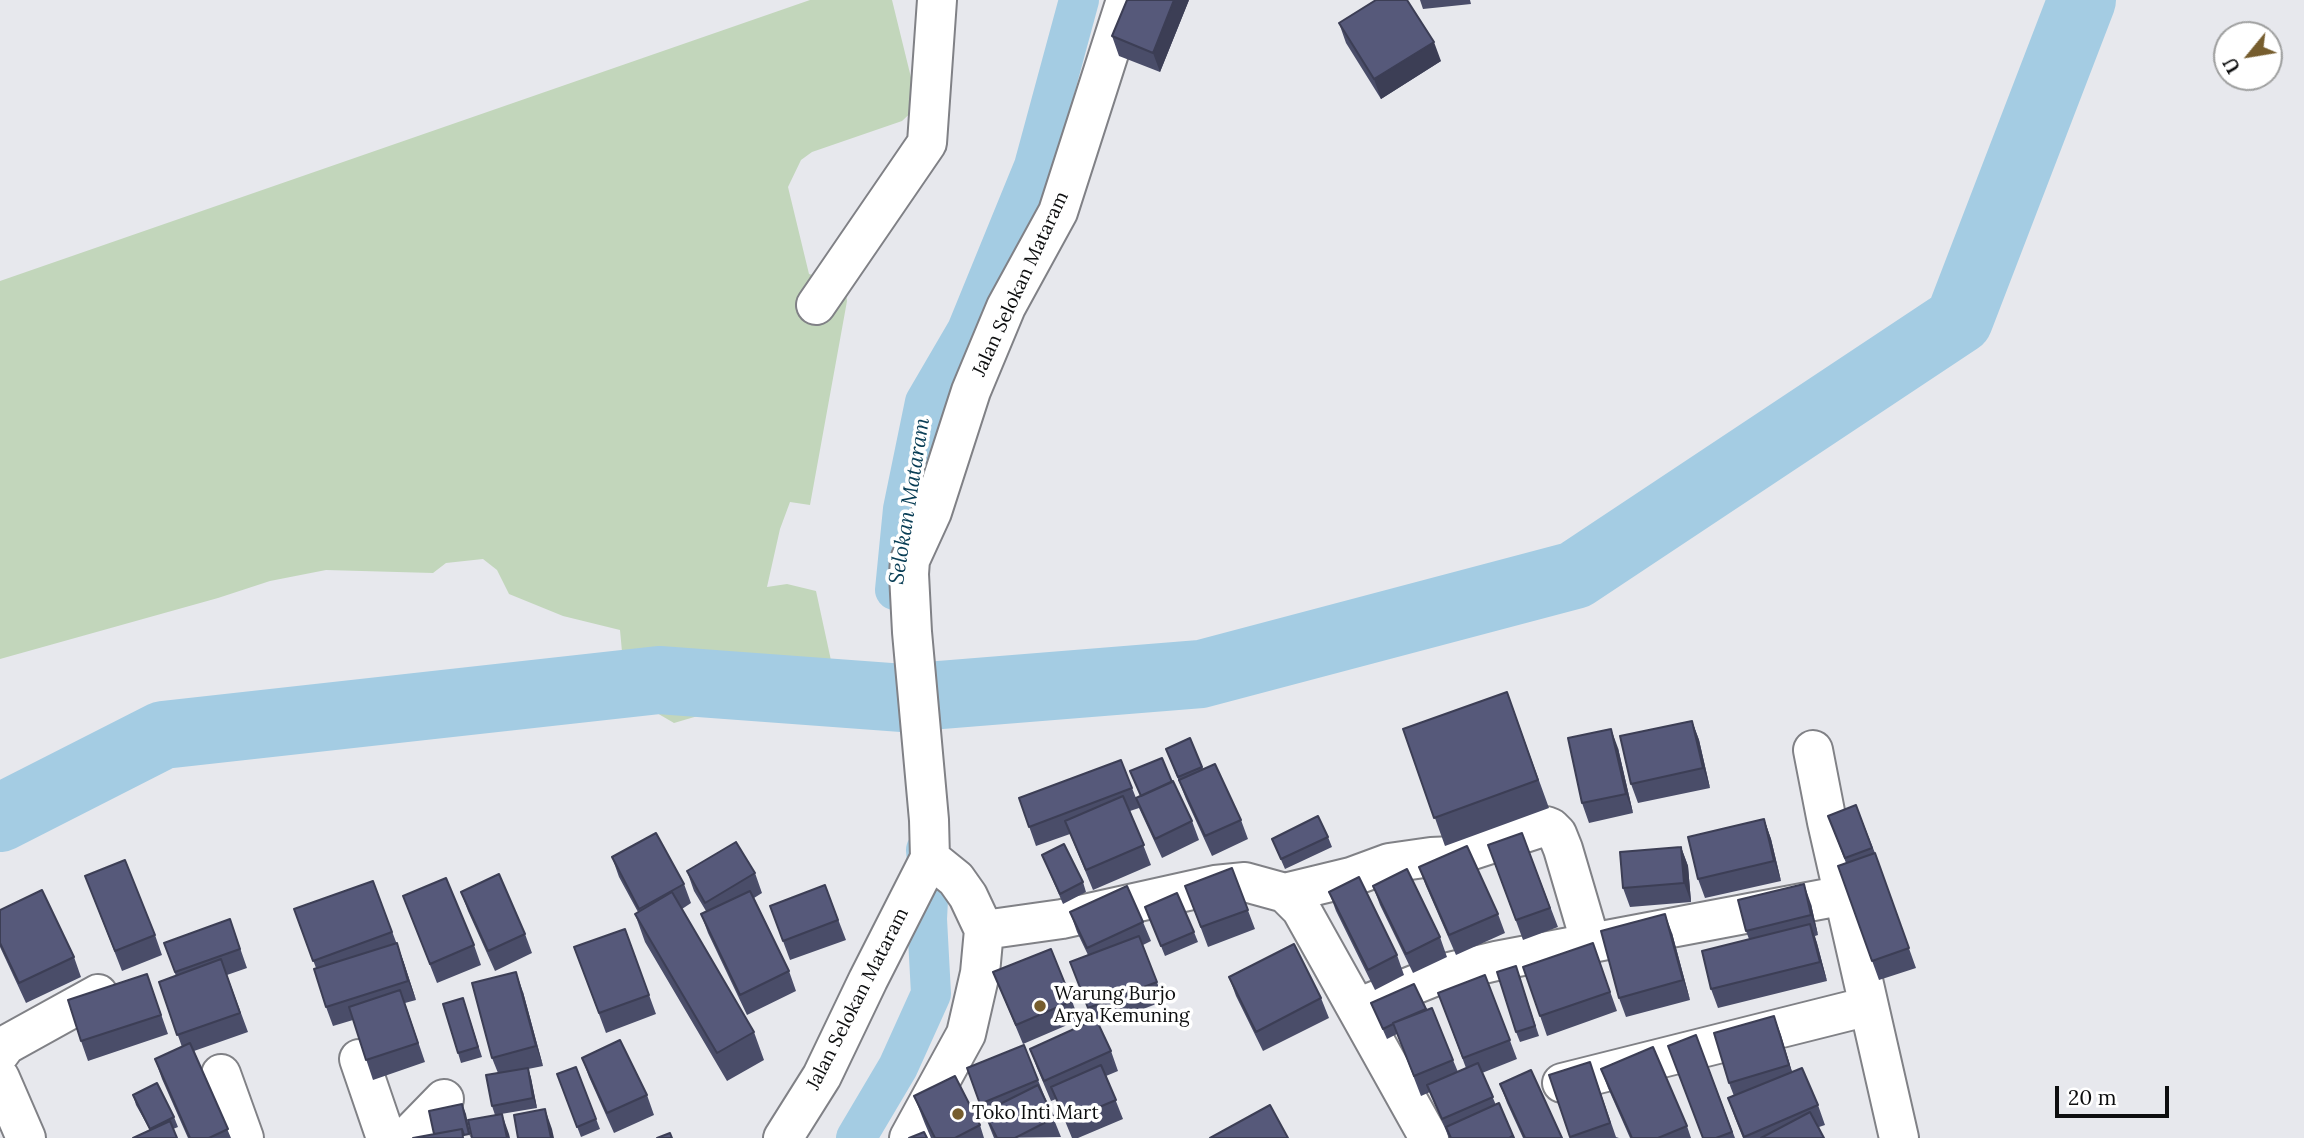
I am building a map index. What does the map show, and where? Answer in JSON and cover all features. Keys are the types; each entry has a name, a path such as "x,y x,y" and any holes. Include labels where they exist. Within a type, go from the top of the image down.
{"street":[{"path":"817,305 927,143 937,0"},
{"name":"Jalan Selokan Mataram","path":"984,930 968,896 941,867 929,820 912,632 910,560 932,512 971,391 1006,307 1058,212 1126,0"},
{"path":"1813,750 1899,1138"},
{"path":"909,1138 966,1034 980,973 984,930 1062,919 1215,885 1245,882 1285,893 1351,877 1389,863 1454,856 1546,826 1556,834 1563,849 1591,944"},
{"name":"Jalan Selokan Mataram","path":"783,1138 822,1076 941,867"},
{"path":"1285,893 1301,909 1429,1138"},
{"path":"1357,1008 1441,974 1844,895"},
{"path":"0,1053 6,1045 99,994"},
{"path":"1562,1083 1869,1006"},
{"path":"359,1059 386,1138"},
{"path":"221,1074 244,1138"},
{"path":"0,1078 26,1138"},
{"path":"407,1138 444,1099"}],"green space":[{"path":"810,0 892,0 918,106 902,121 812,152 801,160 788,187 809,274 845,284 847,301 810,505 790,502 780,529 767,587 787,584 816,591 835,679 830,693 790,715 718,710 674,723 626,695 620,630 563,616 509,594 497,570 483,559 446,563 433,573 326,570 270,581 0,659 0,281"}],"building":[{"path":"1127,0 1174,0 1153,53 1112,36"},
{"path":"1376,0 1407,0 1434,42 1374,79 1339,23"},
{"path":"1507,692 1538,780 1434,818 1403,729"},
{"path":"1692,721 1703,768 1631,784 1620,736"},
{"path":"1611,729 1626,794 1582,803 1568,738"},
{"path":"1190,738 1202,767 1178,777 1166,749"},
{"path":"1162,758 1172,782 1141,796 1130,771"},
{"path":"1121,760 1132,788 1029,827 1019,798"},
{"path":"1215,764 1241,820 1205,836 1179,780"},
{"path":"1173,781 1192,821 1155,839 1136,798"},
{"path":"1123,796 1144,845 1086,870 1065,821"},
{"path":"1856,805 1872,848 1845,858 1828,816"},
{"path":"1318,816 1328,837 1281,859 1272,839"},
{"path":"1764,819 1774,861 1698,879 1688,837"},
{"path":"656,833 684,884 639,909 612,857"},
{"path":"1522,833 1550,908 1516,920 1488,845"},
{"path":"736,842 755,873 705,903 687,871"},
{"path":"1064,844 1083,882 1060,894 1042,855"},
{"path":"1467,846 1498,914 1449,935 1419,867"},
{"path":"1681,847 1684,883 1623,888 1620,852"},
{"path":"1875,853 1909,948 1872,961 1838,866"},
{"path":"125,860 155,935 115,951 85,876"},
{"path":"1232,868 1248,910 1201,927 1185,886"},
{"path":"1407,869 1440,937 1406,954 1373,886"},
{"path":"499,874 525,934 488,951 461,892"},
{"path":"1359,877 1397,955 1368,970 1329,892"},
{"path":"446,878 474,945 430,964 403,896"},
{"path":"373,881 392,932 313,961 294,909"},
{"path":"1804,884 1811,915 1746,931 1738,900"},
{"path":"825,885 838,920 783,941 770,906"},
{"path":"1127,886 1143,922 1087,948 1070,912"},
{"path":"42,890 74,957 19,983 0,943 0,910"},
{"path":"750,891 789,971 740,995 701,914"},
{"path":"672,892 754,1032 717,1053 635,914"},
{"path":"1177,893 1194,932 1161,946 1145,907"},
{"path":"1665,914 1683,980 1619,998 1601,931"},
{"path":"230,919 240,949 175,972 164,943"},
{"path":"1810,924 1820,962 1711,989 1702,951"},
{"path":"625,929 649,995 599,1013 574,947"},
{"path":"1139,936 1157,982 1088,1008 1070,962"},
{"path":"397,943 408,981 326,1007 314,969"},
{"path":"1593,943 1610,992 1540,1016 1523,967"},
{"path":"1294,944 1321,998 1256,1032 1229,977"},
{"name":"Warung Burjo Arya Kemuning","path":"1051,949 1072,1001 1016,1025 993,972"},
{"path":"221,959 240,1013 177,1035 159,982"},
{"path":"1516,966 1535,1026 1516,1032 1497,972"},
{"path":"516,972 536,1046 492,1058 472,983"},
{"path":"147,974 161,1015 81,1041 68,1000"},
{"path":"1485,975 1510,1040 1463,1058 1438,993"},
{"path":"1414,984 1426,1009 1383,1029 1371,1003"},
{"path":"400,990 418,1043 366,1060 349,1007"},
{"path":"463,998 478,1047 458,1053 443,1004"},
{"path":"1432,1008 1453,1060 1414,1076 1393,1023"},
{"path":"1774,1016 1789,1065 1729,1083 1714,1033"},
{"path":"1096,1019 1111,1051 1044,1081 1030,1049"},
{"path":"1696,1035 1732,1132 1716,1138 1703,1138 1668,1046"},
{"path":"620,1040 647,1095 607,1113 582,1058"},
{"path":"190,1043 228,1129 209,1138 190,1138 155,1059"},
{"path":"1024,1045 1038,1080 980,1104 967,1068"},
{"path":"1653,1047 1687,1126 1658,1138 1632,1138 1601,1069"},
{"path":"1590,1062 1610,1123 1570,1137 1549,1075"},
{"path":"1478,1063 1493,1097 1442,1119 1427,1085"},
{"path":"1101,1065 1116,1100 1066,1121 1051,1087"},
{"path":"576,1067 596,1119 577,1127 557,1074"},
{"path":"528,1068 533,1098 492,1106 486,1075"},
{"path":"1802,1068 1818,1105 1744,1137 1728,1098"},
{"path":"1531,1070 1562,1138 1525,1138 1500,1084"},
{"path":"955,1076 980,1125 955,1138 935,1138 914,1096"},
{"path":"157,1083 174,1117 150,1129 133,1095"},
{"path":"1038,1085 1054,1118 1015,1138 997,1138 984,1112"},
{"path":"1499,1103 1514,1138 1451,1138 1446,1127"},
{"path":"462,1104 469,1134 464,1135 462,1129 434,1134 429,1111"},
{"path":"1270,1105 1288,1138 1210,1138"},
{"path":"545,1109 551,1138 518,1138 514,1115"},
{"path":"1810,1112 1824,1138 1761,1138"},
{"path":"502,1114 507,1138 472,1138 468,1120"},
{"path":"170,1121 177,1138 133,1138"},
{"path":"462,1129 463,1138 413,1138"},
{"path":"924,1132 927,1138 909,1138"},
{"path":"670,1133 672,1138 657,1138"}],"waterway":[{"name":"Selokan Mataram","path":"895,590 903,509 925,402 967,330 1034,166 1079,0"},
{"path":"0,818 163,735 659,680 903,698 1201,674 1575,575 1959,320 2082,0"},
{"name":"Selokan Mataram","path":"856,1138 898,1067 931,994 926,850"}],"place":[{"name":"Warung Burjo Arya Kemuning","path":"1040,1006"},
{"name":"Toko Inti Mart","path":"958,1114"}]}
